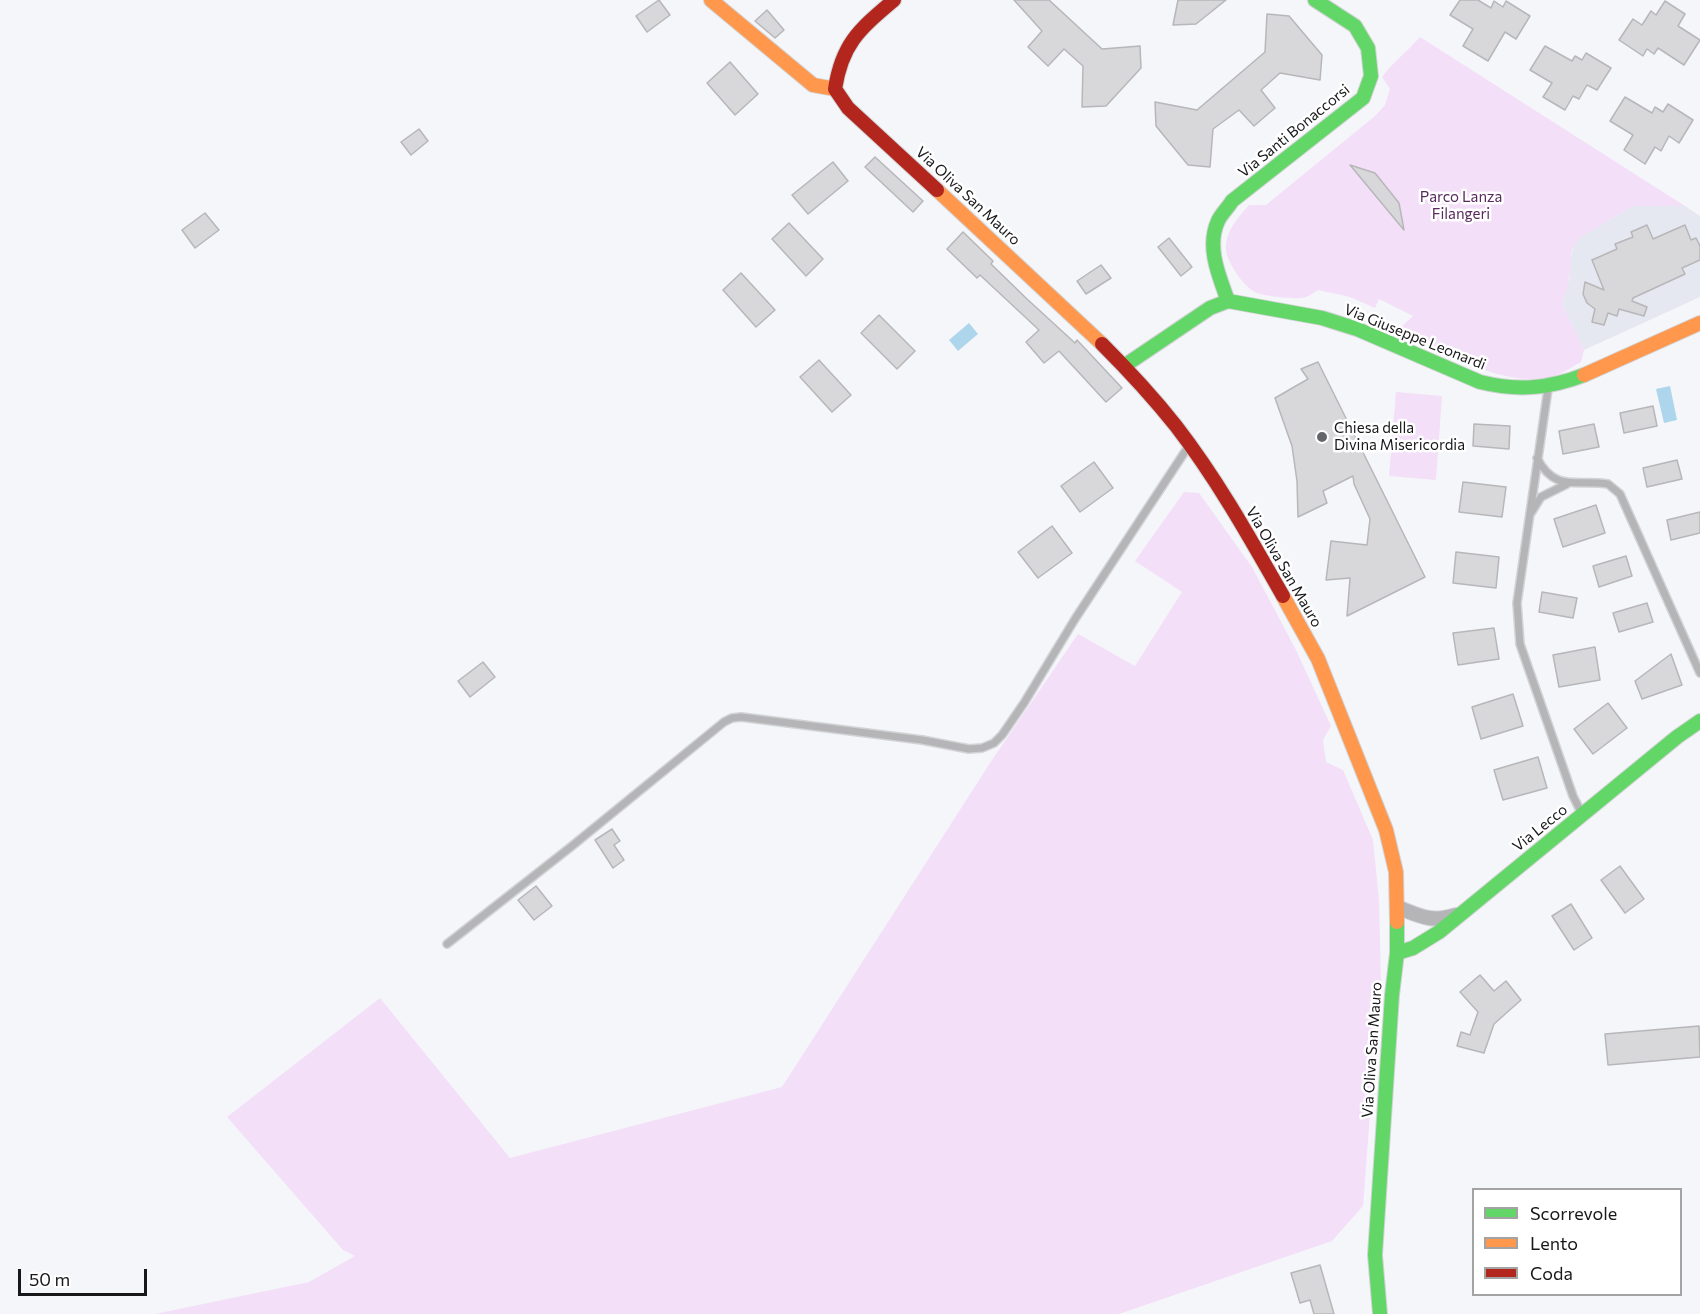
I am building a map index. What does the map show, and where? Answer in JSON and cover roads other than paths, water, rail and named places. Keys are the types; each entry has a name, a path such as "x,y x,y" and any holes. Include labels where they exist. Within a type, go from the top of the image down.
{"street":[{"path":"711,0 813,85 835,88 844,51 860,30 894,0"},
{"name":"Via Santi Bonaccorsi","path":"1228,301 1214,252 1217,222 1232,201 1363,98 1371,76 1368,48 1355,26 1315,0"},
{"name":"Via Oliva San Mauro","path":"835,88 848,108 1096,337 1175,425 1209,472 1255,546 1318,659 1386,830 1396,872 1397,953 1392,995 1375,1255 1380,1314"},
{"path":"1124,366 1210,308 1228,301"},
{"name":"Via Giuseppe Leonardi","path":"1228,301 1298,312 1340,323 1480,382 1501,388 1548,387 1575,380 1700,323"},
{"name":"Via Lecco","path":"1397,953 1413,948 1439,932 1677,737 1700,721"},
{"path":"1397,907 1421,917 1441,920 1461,914"}],"lane":[{"path":"1548,387 1517,603 1520,644 1573,796 1582,814"},
{"path":"447,944 732,718 741,717 922,740 969,749 982,748 994,743 1024,703 1075,619 1189,445"},
{"path":"1537,458 1542,468 1550,475 1567,484"},
{"path":"1529,518 1541,497 1567,484 1608,484 1620,494 1700,673"}],"water":[{"path":"969,323 978,334 958,351 949,340"},
{"path":"1670,386 1677,420 1664,423 1656,389"}],"place":[{"name":"Chiesa della Divina Misericordia","path":"1322,437"}],"park label":[{"name":"Parco Lanza Filangeri","path":"1461,206"}]}
